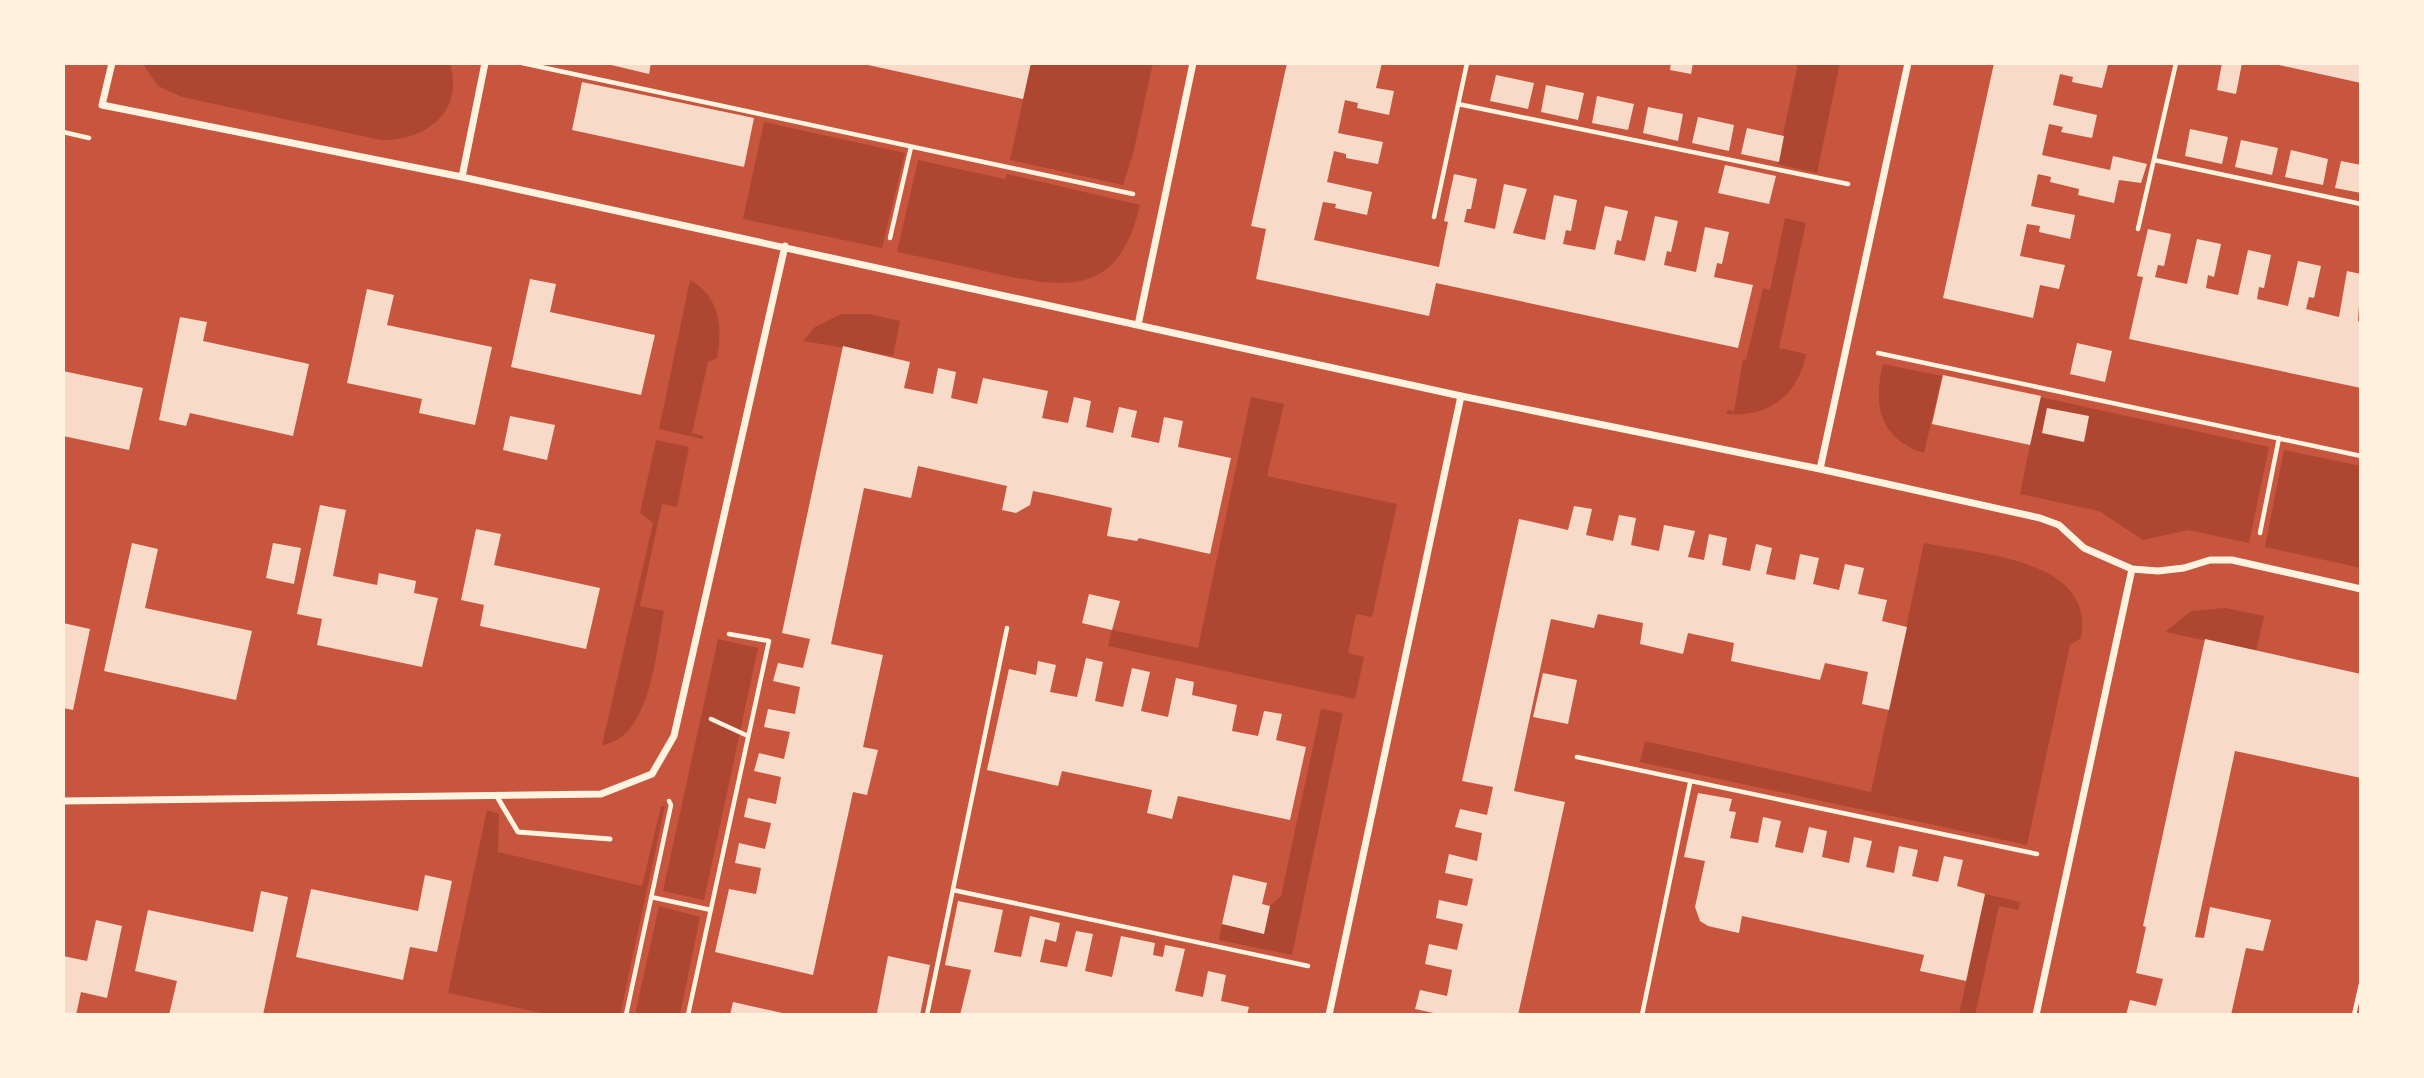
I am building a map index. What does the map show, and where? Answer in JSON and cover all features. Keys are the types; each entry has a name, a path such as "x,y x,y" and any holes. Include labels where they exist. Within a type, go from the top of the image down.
{"street":[{"path":"112,63 102,104 463,177 1461,396 1819,468 2039,518 2060,525 2084,548 2132,569 2158,571 2232,559 2361,589"},
{"path":"463,177 485,63"},
{"path":"1138,325 1193,63"},
{"path":"1819,468 1908,63"},
{"path":"63,801 601,794 652,774 674,736 785,246"},
{"path":"1329,1015 1461,396"},
{"path":"2036,1015 2132,569"}],"lane":[{"path":"496,795 518,832 610,839"}],"path":[{"path":"522,63 1164,201"},
{"path":"1434,217 1467,63"},
{"path":"2138,229 2176,63"},
{"path":"1458,104 1881,190"},
{"path":"883,268 911,147"},
{"path":"2154,160 2361,204"},
{"path":"1846,346 2361,456"},
{"path":"2254,564 2279,438"},
{"path":"688,1015 769,642 698,628"},
{"path":"927,1015 1007,628"},
{"path":"1577,757 2069,861"},
{"path":"626,1015 671,805 652,774"},
{"path":"1642,1015 1690,783"},
{"path":"953,890 1337,973"},
{"path":"651,897 711,910"},
{"path":"2354,1015 2361,984"}],"shaded area":[{"path":"142,63 450,63 452,96 438,120 427,129 398,139 381,140 182,97 158,86"},
{"path":"1031,63 1153,63 1133,154 1123,185 1010,160"},
{"path":"1798,63 1840,63 1817,173 1777,164"},
{"path":"764,122 905,153 882,248 743,219"},
{"path":"918,160 1005,179 1007,174 1140,205 1131,234 1119,255 1106,270 1089,278 1070,282 1048,282 997,274 897,252"},
{"path":"1785,218 1806,223 1779,348 1806,354 1802,369 1788,392 1768,408 1741,414 1726,414 1728,410 1734,411 1743,359 1746,360 1763,288 1770,290"},
{"path":"690,280 708,295 713,304 720,335 717,358 708,362 692,433 703,436 703,439 659,429"},
{"path":"841,314 869,314 900,321 893,356 803,341 815,327"},
{"path":"1883,364 1942,376 1924,453 1897,439 1883,418 1879,393"},
{"path":"1251,397 1284,404 1267,476 1397,504 1372,617 1356,614 1348,653 1364,657 1355,699 1108,646 1112,630 1198,648"},
{"path":"2040,397 2269,447 2249,543 2188,530 2143,540 2099,511 2020,494"},
{"path":"656,440 689,447 677,507 662,504 640,606 664,611 658,648 641,710 631,727 618,739 602,745 653,523 640,513"},
{"path":"2284,450 2361,466 2361,568 2265,547"},
{"path":"1924,543 1973,551 2028,565 2052,576 2070,591 2081,611 2081,638 2070,645 2027,845 1640,762 1645,741 1871,792"},
{"path":"2225,608 2264,616 2256,651 2165,632 2191,611"},
{"path":"718,639 758,648 704,900 663,891"},
{"path":"1321,709 1343,713 1292,955 1219,940 1222,924 1264,933 1270,906 1281,896"},
{"path":"661,806 665,806 620,1015 551,1015 448,993 487,810 499,814 498,852 642,886"},
{"path":"1985,894 2020,902 2018,910 1999,906 1975,1015 1959,1015"},
{"path":"659,906 700,917 680,1015 635,1015"}],"building":[{"path":"603,63 651,63 649,74"},
{"path":"859,63 1031,63 1023,99"},
{"path":"1287,63 1382,63 1376,88 1394,91 1389,115 1357,108 1358,103 1345,100 1338,133 1383,142 1378,164 1346,158 1346,154 1334,151 1327,182 1372,192 1367,215 1335,208 1336,204 1323,202 1314,240 1439,267 1448,222 1444,221 1454,174 1477,179 1471,209 1467,209 1464,222 1495,229 1504,184 1527,189 1513,233 1545,240 1554,195 1577,200 1571,231 1566,230 1563,244 1595,250 1605,206 1628,211 1621,241 1617,240 1614,254 1645,261 1655,216 1678,221 1671,252 1667,251 1664,265 1696,272 1705,227 1729,232 1722,264 1717,263 1714,277 1753,285 1738,348 1436,283 1429,316 1256,279 1266,229 1251,226"},
{"path":"1671,63 1693,63 1691,74 1670,70"},
{"path":"1994,63 2108,65 2102,88 2072,82 2073,77 2060,74 2053,105 2097,115 2092,138 2061,132 2063,127 2049,124 2042,155 2110,170 2113,156 2147,164 2141,183 2119,180 2114,203 2078,195 2079,189 2050,182 2051,177 2038,174 2031,206 2075,215 2070,239 2039,232 2040,226 2027,224 2020,256 2065,265 2059,289 2040,285 2033,318 1943,298"},
{"path":"2222,63 2242,63 2236,94 2217,90"},
{"path":"2361,63 2361,83 2274,64"},
{"path":"1496,75 1534,83 1528,109 1490,101"},
{"path":"582,82 754,118 744,167 572,130"},
{"path":"1546,85 1584,93 1578,120 1541,112"},
{"path":"1597,96 1634,104 1628,130 1592,123"},
{"path":"1648,107 1683,114 1678,141 1643,133"},
{"path":"1698,117 1734,125 1729,151 1692,143"},
{"path":"1747,128 1784,136 1779,162 1741,154"},
{"path":"2190,129 2228,137 2222,164 2185,156"},
{"path":"2241,140 2278,148 2272,175 2235,167"},
{"path":"2291,150 2328,159 2323,185 2285,177"},
{"path":"2341,161 2361,165 2361,193 2335,188"},
{"path":"1725,165 1776,176 1769,204 1718,193"},
{"path":"2148,229 2171,234 2164,266 2158,265 2155,277 2187,284 2197,239 2221,244 2214,277 2208,275 2206,288 2238,295 2248,250 2271,255 2264,288 2259,287 2257,299 2288,306 2298,261 2321,266 2314,298 2309,297 2306,309 2339,317 2347,271 2361,274 2358,321 2361,322 2361,388 2129,339 2143,277 2137,276"},
{"path":"530,279 556,284 550,312 655,335 641,395 511,367"},
{"path":"367,289 394,295 387,325 492,347 475,425 419,413 422,399 347,383"},
{"path":"180,317 207,322 203,341 309,364 293,436 190,413 186,426 159,420"},
{"path":"2077,343 2112,351 2105,382 2070,374"},
{"path":"843,346 910,362 904,388 933,394 938,368 956,372 951,398 977,404 983,378 1048,391 1042,418 1068,423 1074,397 1091,401 1086,427 1113,433 1119,407 1137,411 1131,437 1159,443 1164,417 1183,421 1178,447 1231,458 1210,554 1139,538 1137,541 1107,536 1112,508 1053,495 1033,491 1030,505 1016,513 1002,510 1007,486 918,466 911,498 864,488 831,644 883,655 863,747 878,750 867,795 853,792 813,975 715,952 729,889 756,894 761,868 735,863 739,843 765,849 771,823 744,817 748,798 776,804 781,777 754,771 759,753 784,759 790,732 764,727 768,709 795,714 800,687 773,681 778,663 803,668 810,639 782,633"},
{"path":"63,371 143,388 129,450 63,436"},
{"path":"1943,375 2041,396 2030,445 1932,424"},
{"path":"2047,408 2089,416 2084,442 2042,433"},
{"path":"510,416 555,425 547,460 503,450"},
{"path":"320,505 346,510 333,576 377,585 379,573 416,581 414,593 438,598 422,667 317,645 322,619 297,614"},
{"path":"1574,506 1592,509 1586,535 1613,541 1619,515 1636,518 1631,545 1659,551 1664,525 1695,531 1688,557 1704,560 1709,534 1727,538 1722,565 1750,571 1756,544 1772,548 1766,574 1795,580 1800,554 1819,558 1813,584 1839,590 1845,564 1864,568 1858,594 1887,600 1882,621 1907,627 1889,710 1862,704 1868,672 1825,663 1820,680 1731,661 1734,643 1688,633 1683,654 1640,644 1643,623 1598,614 1594,628 1551,619 1514,791 1565,802 1518,1015 1443,1015 1415,1009 1420,990 1447,996 1452,970 1425,964 1429,944 1457,950 1463,924 1436,918 1439,900 1467,906 1473,879 1445,873 1449,854 1477,861 1482,833 1455,827 1460,809 1487,815 1493,787 1462,781 1519,519 1568,530"},
{"path":"476,529 501,534 494,565 600,588 586,649 480,626 484,605 461,600"},
{"path":"132,543 158,549 145,608 252,631 236,700 104,671"},
{"path":"273,543 301,548 294,584 266,578"},
{"path":"1089,594 1120,601 1112,630 1082,623"},
{"path":"63,623 90,629 73,710 63,708"},
{"path":"2205,639 2361,674 2361,778 2235,751 2195,937 2204,938 2210,907 2271,920 2263,951 2246,948 2231,1015 2126,1015 2130,1000 2156,1006 2163,979 2136,973 2146,927 2143,926"},
{"path":"1086,658 1103,662 1095,701 1123,707 1132,668 1150,672 1141,711 1168,717 1176,678 1194,682 1192,695 1237,705 1232,731 1258,736 1264,711 1282,714 1276,740 1306,747 1290,820 1178,796 1172,819 1147,813 1152,790 1062,771 1058,786 987,770 1009,669 1036,675 1038,661 1056,665 1050,692 1077,697"},
{"path":"1543,673 1577,680 1568,724 1533,717"},
{"path":"1698,793 1732,799 1729,811 1736,812 1730,838 1758,843 1763,817 1781,821 1775,847 1803,853 1809,827 1827,831 1822,857 1849,863 1854,837 1872,841 1866,867 1894,873 1899,846 1918,850 1912,876 1938,882 1944,856 1963,860 1957,886 1985,894 1966,981 1920,971 1924,955 1742,916 1739,933 1708,926 1700,921 1695,907 1705,861 1684,857"},
{"path":"425,875 452,881 437,952 410,947 403,980 296,957 311,889 418,911"},
{"path":"1233,875 1267,883 1262,904 1270,906 1264,934 1222,924"},
{"path":"261,891 288,897 263,1015 169,1015 177,981 135,971 148,910 253,932"},
{"path":"958,901 1003,910 994,952 1021,957 1030,916 1060,923 1056,942 1045,939 1040,962 1067,967 1076,931 1093,934 1085,971 1112,977 1121,936 1155,943 1153,955 1163,957 1165,945 1185,949 1175,991 1203,997 1208,971 1226,975 1221,1001 1249,1007 1247,1015 960,1015 971,970 945,965"},
{"path":"96,920 122,926 107,998 81,992 76,1015 63,1015 63,956 87,961"},
{"path":"888,956 930,965 920,1015 877,1013"},
{"path":"733,1002 787,1014 787,1015 730,1015"}]}
